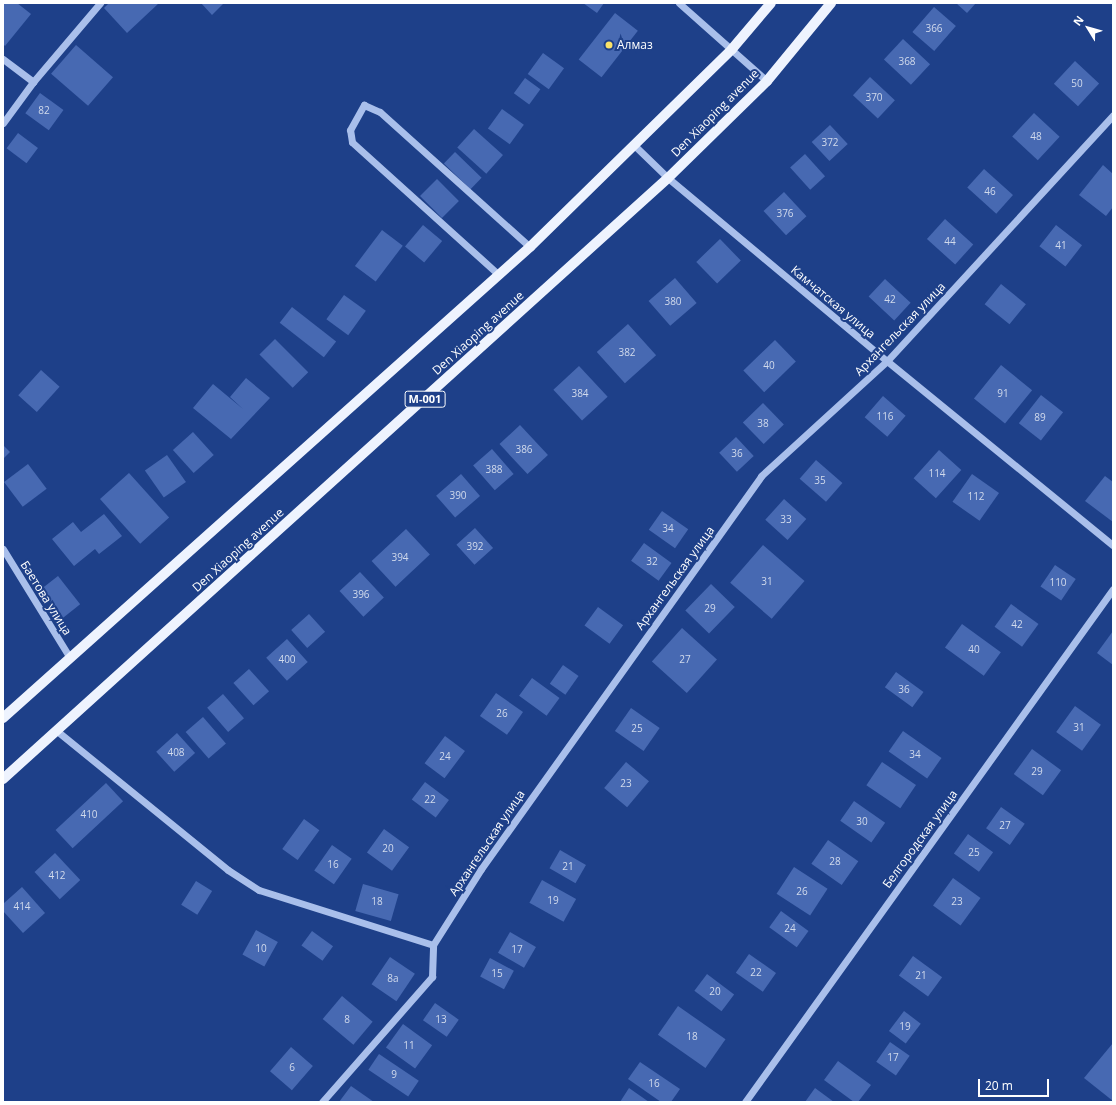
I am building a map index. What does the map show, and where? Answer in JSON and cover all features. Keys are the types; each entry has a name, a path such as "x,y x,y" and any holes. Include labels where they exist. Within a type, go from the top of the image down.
{"main road":[{"path":"3,718 530,247 636,146 732,49 771,3"},
{"name":"Den Xiaoping avenue","path":"3,779 668,178 767,81 831,3"}],"street":[{"path":"3,123 33,82 100,3"},
{"path":"682,4 767,81"},
{"path":"3,59 33,82"},
{"path":"499,275 352,142 350,130 364,105 380,112 530,247"},
{"name":"Архангельская улица","path":"433,945 481,869 761,476 887,361 1113,115"},
{"name":"Камчатская улица","path":"636,146 668,178 887,361 1113,545"},
{"name":"Баетова улица","path":"3,549 70,658"},
{"name":"Белгородская улица","path":"745,1102 1113,589"},
{"path":"57,731 228,870 259,890 433,945 432,977 322,1102"}],"building":[{"path":"3,3 17,3 31,14 5,46 3,44"},
{"path":"109,3 159,3 127,33 104,8"},
{"path":"201,3 224,3 212,15"},
{"path":"583,3 604,3 597,13"},
{"path":"956,3 976,3 967,13"},
{"path":"934,7 956,26 934,51 912,32"},
{"name":"Алмаз","path":"615,13 638,31 602,77 579,59"},
{"path":"903,39 930,64 911,85 884,59"},
{"path":"76,45 113,77 88,106 51,74"},
{"path":"543,53 564,68 549,89 528,74"},
{"path":"1075,61 1099,84 1078,106 1054,84"},
{"path":"870,77 895,100 878,118 853,95"},
{"path":"525,78 540,89 529,105 514,93"},
{"path":"40,93 63,110 49,130 25,113"},
{"path":"502,109 524,125 510,144 488,128"},
{"path":"1034,113 1060,137 1038,160 1012,136"},
{"path":"830,125 848,144 829,161 812,142"},
{"path":"474,129 503,155 486,174 457,148"},
{"path":"18,133 38,148 27,163 7,148"},
{"path":"455,152 482,178 471,189 444,164"},
{"path":"805,154 825,176 810,190 790,167"},
{"path":"1103,165 1113,174 1113,207 1106,216 1079,195"},
{"path":"984,169 1013,195 996,214 967,188"},
{"path":"437,179 459,201 442,218 420,196"},
{"path":"784,192 807,216 786,235 764,211"},
{"path":"945,219 973,244 955,264 927,239"},
{"path":"423,225 442,241 424,263 405,246"},
{"path":"1056,225 1082,245 1065,267 1039,246"},
{"path":"382,230 403,246 376,282 355,266"},
{"path":"720,239 741,261 717,284 696,262"},
{"path":"675,278 697,303 670,326 649,301"},
{"path":"885,279 911,303 894,320 869,297"},
{"path":"1001,284 1026,304 1010,324 985,304"},
{"path":"344,295 366,311 348,335 326,319"},
{"path":"292,307 336,341 324,357 280,323"},
{"path":"628,324 656,355 625,383 597,352"},
{"path":"275,339 308,372 293,388 259,355"},
{"path":"775,340 796,362 764,392 743,371"},
{"path":"1001,365 1032,390 1005,424 974,398"},
{"path":"579,366 608,397 582,421 553,390"},
{"path":"41,370 60,387 37,412 18,395"},
{"path":"246,378 270,398 231,439 193,408 213,384 243,409 230,397"},
{"path":"1041,395 1063,412 1041,441 1019,423"},
{"path":"883,396 906,416 887,437 865,417"},
{"path":"763,403 784,425 764,444 743,422"},
{"path":"520,425 548,455 527,474 500,444"},
{"path":"193,432 214,455 194,473 173,450"},
{"path":"736,437 754,456 737,472 719,453"},
{"path":"3,445 10,452 3,459"},
{"path":"492,449 514,474 495,490 473,465"},
{"path":"939,450 961,470 936,498 914,478"},
{"path":"167,455 186,482 164,498 145,470"},
{"path":"816,460 842,483 826,502 800,479"},
{"path":"28,464 47,489 23,507 4,482"},
{"path":"129,473 169,518 140,544 100,499"},
{"path":"461,474 480,496 455,518 436,496"},
{"path":"972,474 999,493 980,521 952,502"},
{"path":"1105,476 1113,482 1113,522 1085,501"},
{"path":"784,499 806,519 788,540 765,520"},
{"path":"662,511 688,529 675,548 649,530"},
{"path":"104,514 122,536 99,554 95,549 74,566 52,539 73,522 81,532"},
{"path":"475,528 493,548 474,565 456,545"},
{"path":"406,529 430,555 395,587 372,561"},
{"path":"644,543 672,563 659,581 631,561"},
{"path":"763,545 805,581 772,619 730,583"},
{"path":"1055,565 1076,579 1061,601 1040,587"},
{"path":"360,572 384,598 363,617 340,591"},
{"path":"58,576 80,604 63,618 41,590"},
{"path":"711,584 735,607 709,634 685,611"},
{"path":"1011,604 1039,624 1022,647 995,627"},
{"path":"598,607 623,625 610,644 584,626"},
{"path":"309,614 325,632 307,648 291,630"},
{"path":"962,624 1001,652 984,676 945,647"},
{"path":"682,628 717,659 687,693 652,661"},
{"path":"1113,631 1113,665 1097,653"},
{"path":"287,639 308,662 287,681 266,658"},
{"path":"563,665 579,676 565,695 550,684"},
{"path":"249,669 269,691 253,705 233,683"},
{"path":"896,672 924,692 912,707 885,687"},
{"path":"532,678 560,698 547,716 519,696"},
{"path":"496,693 523,712 507,735 480,716"},
{"path":"223,694 244,718 228,732 207,708"},
{"path":"1075,706 1101,725 1082,751 1056,732"},
{"path":"631,708 660,728 644,751 615,731"},
{"path":"203,717 226,743 209,759 186,732"},
{"path":"903,731 942,758 927,778 889,751"},
{"path":"177,733 195,753 174,772 156,752"},
{"path":"445,736 465,751 445,778 425,763"},
{"path":"1032,749 1061,770 1043,795 1014,774"},
{"path":"626,762 649,781 627,807 604,788"},
{"path":"882,762 916,785 900,808 866,785"},
{"path":"425,782 449,800 436,818 412,800"},
{"path":"106,783 123,801 73,848 56,830"},
{"path":"854,801 885,823 871,842 840,821"},
{"path":"1001,807 1025,824 1010,845 986,828"},
{"path":"304,819 319,830 298,860 282,849"},
{"path":"384,829 409,847 392,871 367,852"},
{"path":"968,834 993,852 979,872 954,853"},
{"path":"828,840 858,861 842,885 811,864"},
{"path":"332,845 352,859 334,884 314,870"},
{"path":"560,850 586,865 575,883 550,868"},
{"path":"55,853 80,880 60,899 35,872"},
{"path":"794,867 828,889 810,916 777,894"},
{"path":"953,878 981,898 961,925 933,906"},
{"path":"542,880 576,899 564,922 529,903"},
{"path":"196,881 212,891 197,915 181,905"},
{"path":"363,884 399,894 391,921 355,911"},
{"path":"22,887 45,913 23,933 3,911 3,904"},
{"path":"781,911 809,931 797,947 769,927"},
{"path":"256,930 278,942 264,967 242,954"},
{"path":"312,931 333,946 322,961 301,946"},
{"path":"510,932 536,947 524,968 498,953"},
{"path":"749,954 776,973 763,992 736,973"},
{"path":"913,956 942,977 928,997 899,975"},
{"path":"390,957 415,974 396,1001 372,984"},
{"path":"490,958 514,971 504,989 480,977"},
{"path":"707,974 734,994 722,1011 694,991"},
{"path":"342,996 373,1022 353,1045 323,1019"},
{"path":"435,1003 459,1020 447,1037 423,1020"},
{"path":"678,1006 726,1039 705,1068 658,1035"},
{"path":"904,1011 921,1024 906,1044 889,1031"},
{"path":"403,1024 432,1045 415,1069 386,1047"},
{"path":"890,1042 910,1056 896,1075 876,1062"},
{"path":"1113,1043 1113,1101 1084,1078"},
{"path":"291,1047 313,1066 292,1090 270,1071"},
{"path":"379,1054 419,1081 408,1097 368,1070"},
{"path":"838,1061 871,1085 858,1102 854,1102 824,1080"},
{"path":"640,1062 680,1089 671,1102 661,1102 628,1079"},
{"path":"351,1086 374,1102 339,1102"},
{"path":"629,1088 649,1102 620,1102"},
{"path":"815,1088 834,1102 805,1102"}],"place":[{"name":"Алмаз","path":"609,45"}]}
